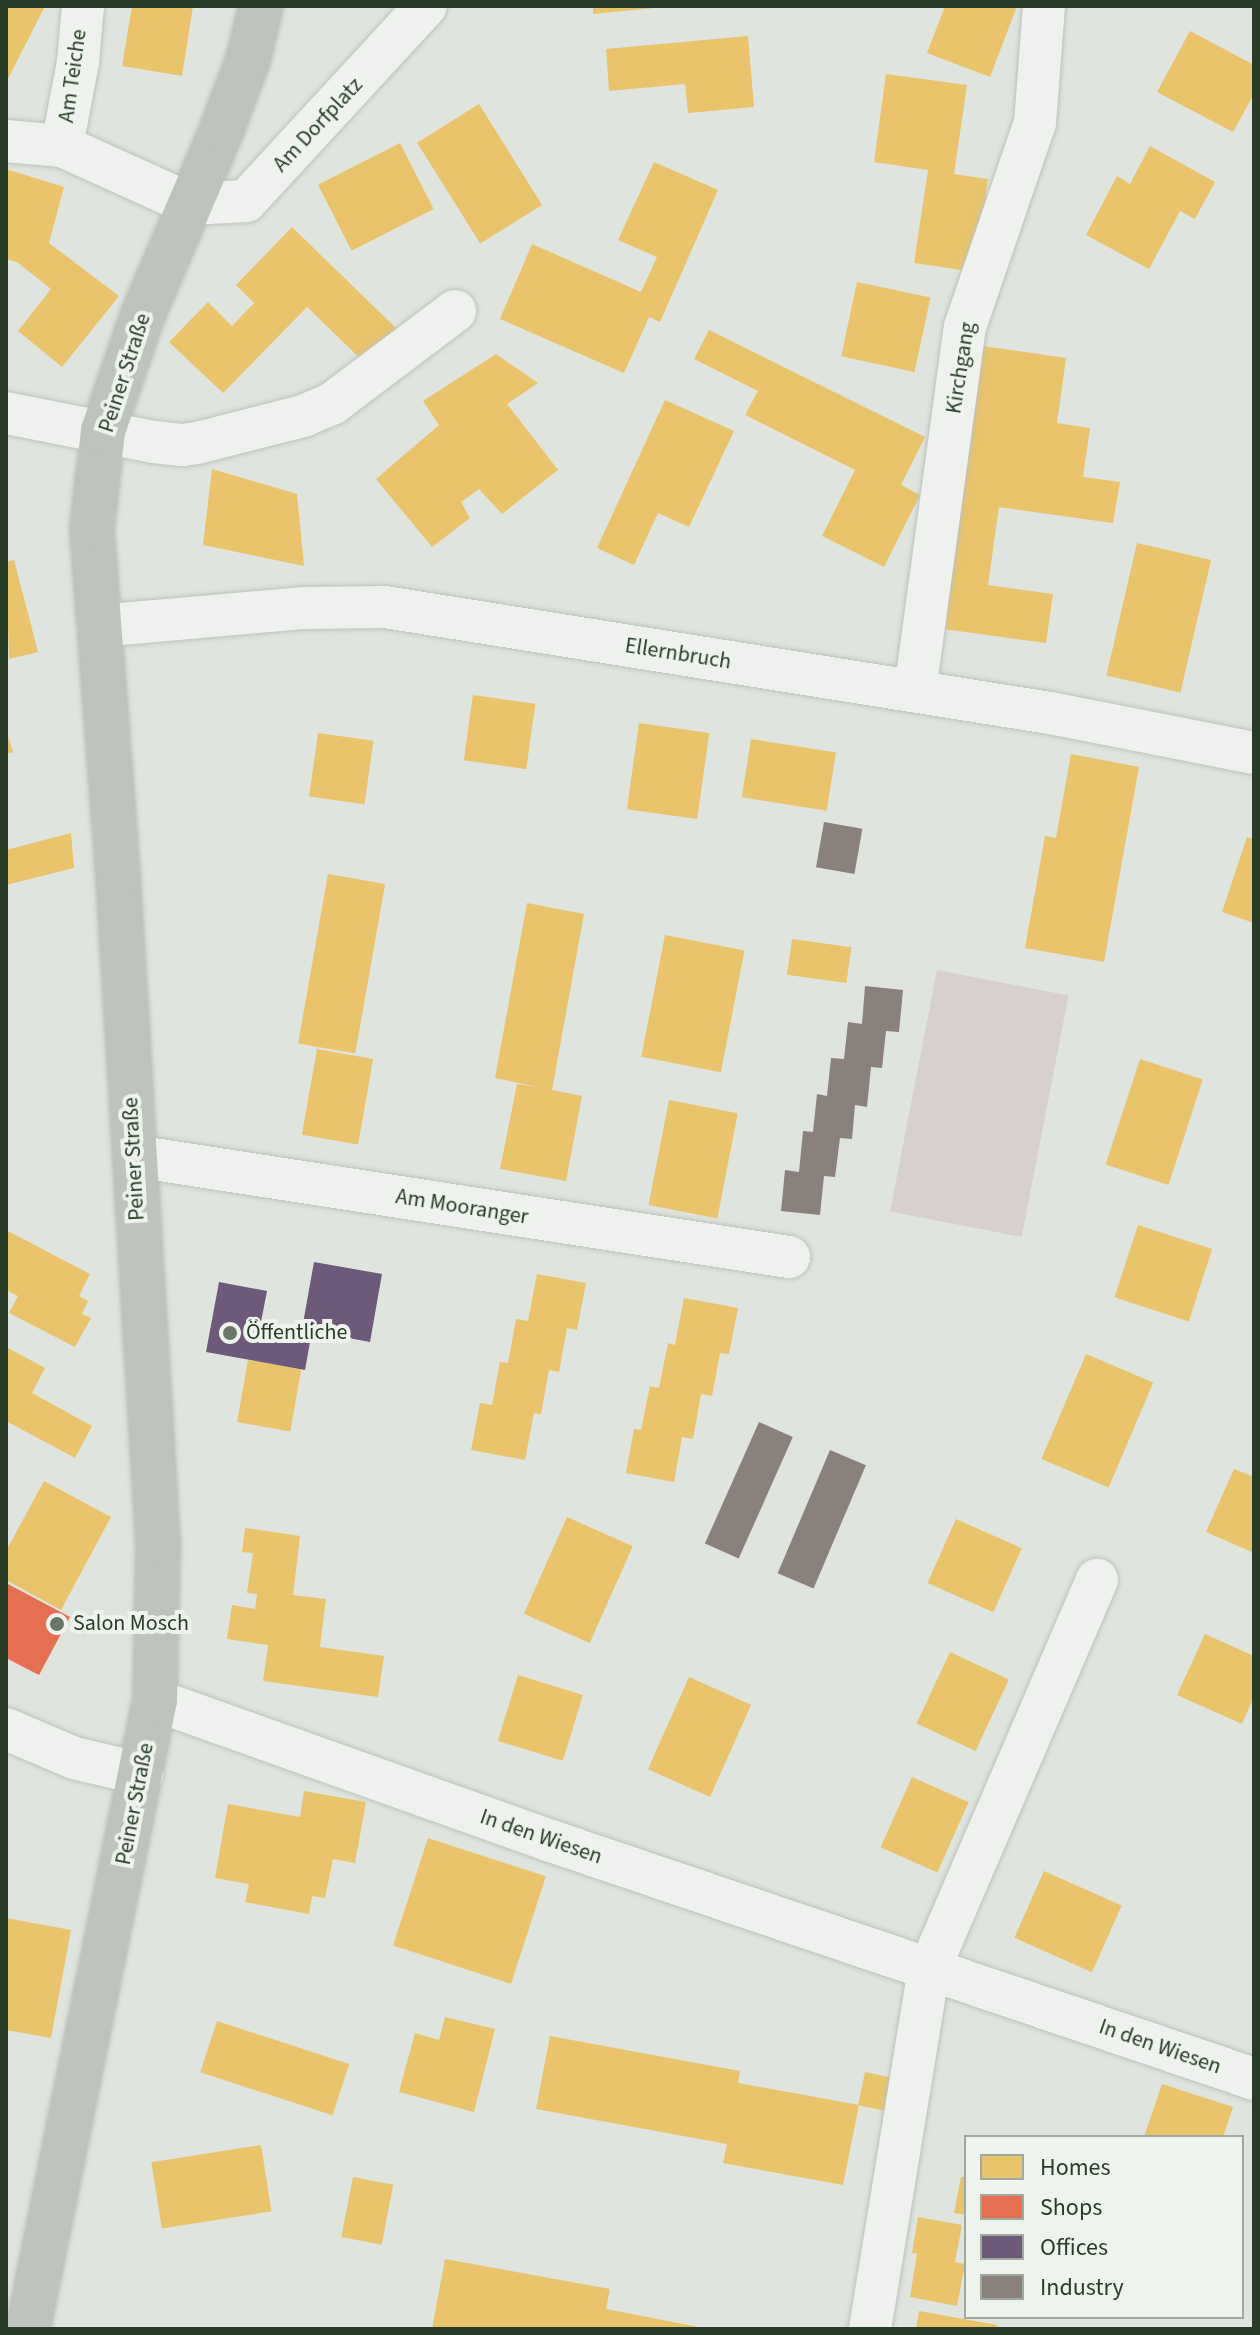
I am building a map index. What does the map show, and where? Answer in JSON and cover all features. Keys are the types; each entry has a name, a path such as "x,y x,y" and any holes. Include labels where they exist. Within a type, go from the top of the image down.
{"main road":[{"name":"Peiner Straße","path":"28,2329 155,1700 158,1543 118,875 92,529 103,431 142,317 248,60 261,6"}],"street":[{"name":"Am Teiche","path":"62,146 78,62 83,6"},
{"name":"Kirchgang","path":"915,691 965,327 1035,123 1044,6"},
{"name":"Am Dorfplatz","path":"190,204 246,201 421,12"},
{"name":"Am Teiche","path":"6,141 62,146 190,204"},
{"path":"6,413 183,445 303,416 343,395 455,311"},
{"name":"Ellernbruch","path":"98,626 305,608 385,607 915,691 1162,733 1254,753"},
{"name":"Am Mooranger","path":"134,1156 789,1257"},
{"path":"870,2329 929,1970 1097,1580"},
{"name":"In den Wiesen","path":"155,1700 551,1841 1254,2079"},
{"path":"6,1729 74,1758 142,1774"}],"shaded area":[{"path":"937,970 1069,996 1022,1237 890,1211"}],"building: Homes":[{"path":"6,6 45,6 6,83"},
{"path":"132,6 193,6 182,76 122,66"},
{"path":"593,6 654,6 654,8 593,14"},
{"path":"945,6 1017,6 990,77 927,53"},
{"path":"1190,31 1254,65 1254,94 1233,132 1157,92"},
{"path":"748,36 754,107 688,113 685,84 609,91 606,49"},
{"path":"886,74 967,85 954,174 988,179 975,272 914,263 928,170 874,162"},
{"path":"479,104 542,205 480,244 417,143"},
{"path":"400,143 434,209 352,251 318,185"},
{"path":"1150,146 1215,182 1195,219 1180,211 1149,269 1086,235 1117,176 1130,184"},
{"path":"654,162 718,190 660,322 649,317 624,373 500,319 532,244 641,292 657,257 618,240"},
{"path":"6,169 64,187 49,243 119,296 62,367 18,331 51,289 17,262 6,259"},
{"path":"292,227 400,332 367,365 307,307 223,393 169,342 208,302 232,326 254,303 236,285"},
{"path":"857,282 930,298 915,372 841,356"},
{"path":"709,330 925,437 901,485 920,495 884,567 822,536 855,470 745,415 758,391 694,359"},
{"path":"976,345 1066,358 1057,423 1090,428 1083,477 1120,482 1113,523 999,507 988,585 1053,594 1046,643 936,628"},
{"path":"496,354 538,383 507,404 558,470 502,514 479,489 461,502 470,518 432,547 376,479 439,425 423,401"},
{"path":"665,400 734,431 689,527 658,513 634,565 597,548"},
{"path":"212,469 297,494 304,566 203,545"},
{"path":"1137,543 1211,560 1180,693 1106,676"},
{"path":"14,560 38,652 9,659 6,562"},
{"path":"473,695 535,704 526,769 464,760"},
{"path":"639,723 709,733 697,819 627,809"},
{"path":"6,730 13,752 6,754"},
{"path":"318,733 373,741 365,804 309,796"},
{"path":"751,739 836,752 827,811 742,797"},
{"path":"1071,754 1139,767 1104,962 1025,948 1045,836 1056,838"},
{"path":"71,833 74,868 6,885 6,850"},
{"path":"1247,837 1254,839 1254,923 1222,912"},
{"path":"328,874 385,884 355,1053 298,1043"},
{"path":"527,903 584,914 552,1090 582,1096 566,1181 500,1169 517,1084 539,1087 495,1078"},
{"path":"665,935 745,950 721,1072 641,1057"},
{"path":"792,939 851,947 846,983 787,975"},
{"path":"317,1049 373,1059 358,1145 302,1135"},
{"path":"1140,1059 1203,1079 1168,1185 1106,1165"},
{"path":"669,1100 738,1113 717,1218 649,1205"},
{"path":"1138,1225 1212,1249 1189,1321 1115,1297"},
{"path":"6,1230 90,1274 79,1296 88,1301 82,1314 91,1318 75,1347 9,1313 18,1296 6,1290"},
{"path":"537,1274 586,1283 577,1330 567,1328 559,1372 549,1370 541,1414 534,1413 525,1460 471,1450 480,1403 492,1405 500,1362 508,1363 516,1319 528,1321"},
{"path":"684,1298 738,1308 729,1354 720,1353 712,1396 701,1394 693,1439 682,1437 674,1482 626,1473 634,1429 641,1430 650,1386 659,1388 668,1343 675,1345"},
{"path":"6,1347 45,1368 32,1393 92,1426 75,1458 6,1421"},
{"path":"1086,1354 1153,1383 1109,1487 1041,1459"},
{"path":"248,1360 301,1369 290,1431 237,1422"},
{"path":"1234,1469 1254,1477 1254,1553 1206,1532"},
{"path":"44,1481 111,1517 61,1610 6,1580 6,1551"},
{"path":"567,1517 633,1546 590,1643 524,1614"},
{"path":"956,1519 1022,1548 993,1612 928,1583"},
{"path":"245,1528 300,1536 293,1595 326,1599 320,1647 384,1656 378,1697 263,1681 268,1645 227,1639 232,1605 255,1609 257,1594 247,1593 253,1553 242,1552"},
{"path":"1205,1634 1254,1656 1254,1696 1242,1724 1177,1695"},
{"path":"950,1652 1009,1679 976,1751 917,1724"},
{"path":"518,1675 583,1695 563,1761 498,1741"},
{"path":"689,1677 751,1705 710,1797 648,1769"},
{"path":"912,1777 969,1802 937,1873 881,1847"},
{"path":"304,1791 366,1802 355,1863 333,1859 325,1898 312,1896 309,1914 245,1902 249,1884 215,1878 228,1804 300,1817"},
{"path":"428,1838 546,1876 511,1984 393,1945"},
{"path":"1044,1871 1122,1906 1092,1972 1014,1938"},
{"path":"6,1918 71,1930 51,2038 6,2030"},
{"path":"445,2017 495,2029 474,2112 399,2092 415,2033 439,2040"},
{"path":"217,2021 349,2064 333,2115 200,2072"},
{"path":"550,2036 740,2071 738,2083 859,2105 843,2185 723,2163 727,2144 536,2109"},
{"path":"865,2072 899,2079 892,2113 858,2105"},
{"path":"1162,2084 1233,2107 1224,2135 1145,2135"},
{"path":"261,2145 271,2211 162,2229 151,2162"},
{"path":"353,2177 393,2185 382,2245 341,2237"},
{"path":"961,2177 964,2177 964,2215 954,2213"},
{"path":"918,2217 962,2225 955,2262 964,2264 964,2269 957,2306 910,2297 917,2254 912,2253"},
{"path":"445,2259 610,2289 606,2309 709,2329 432,2329"},
{"path":"919,2311 997,2325 996,2329 916,2329"}],"building: Shops":[{"path":"6,1583 70,1617 39,1675 6,1658"}],"building: Offices":[{"path":"314,1262 382,1274 370,1342 312,1331 305,1370 206,1352 219,1282 267,1291 261,1322 302,1329"}],"building: Industry":[{"path":"824,822 862,829 854,874 816,867"},
{"path":"865,986 903,990 899,1032 886,1031 882,1068 871,1067 867,1107 855,1105 852,1139 840,1138 835,1177 824,1176 820,1215 781,1211 785,1170 799,1172 803,1131 813,1132 817,1094 827,1096 831,1058 844,1059 848,1022 862,1024"},
{"path":"759,1422 793,1437 739,1559 705,1544"},
{"path":"830,1450 866,1465 814,1589 778,1573"}],"place":[{"name":"Öffentliche","path":"230,1333"},
{"name":"Salon Mosch","path":"57,1624"}]}
